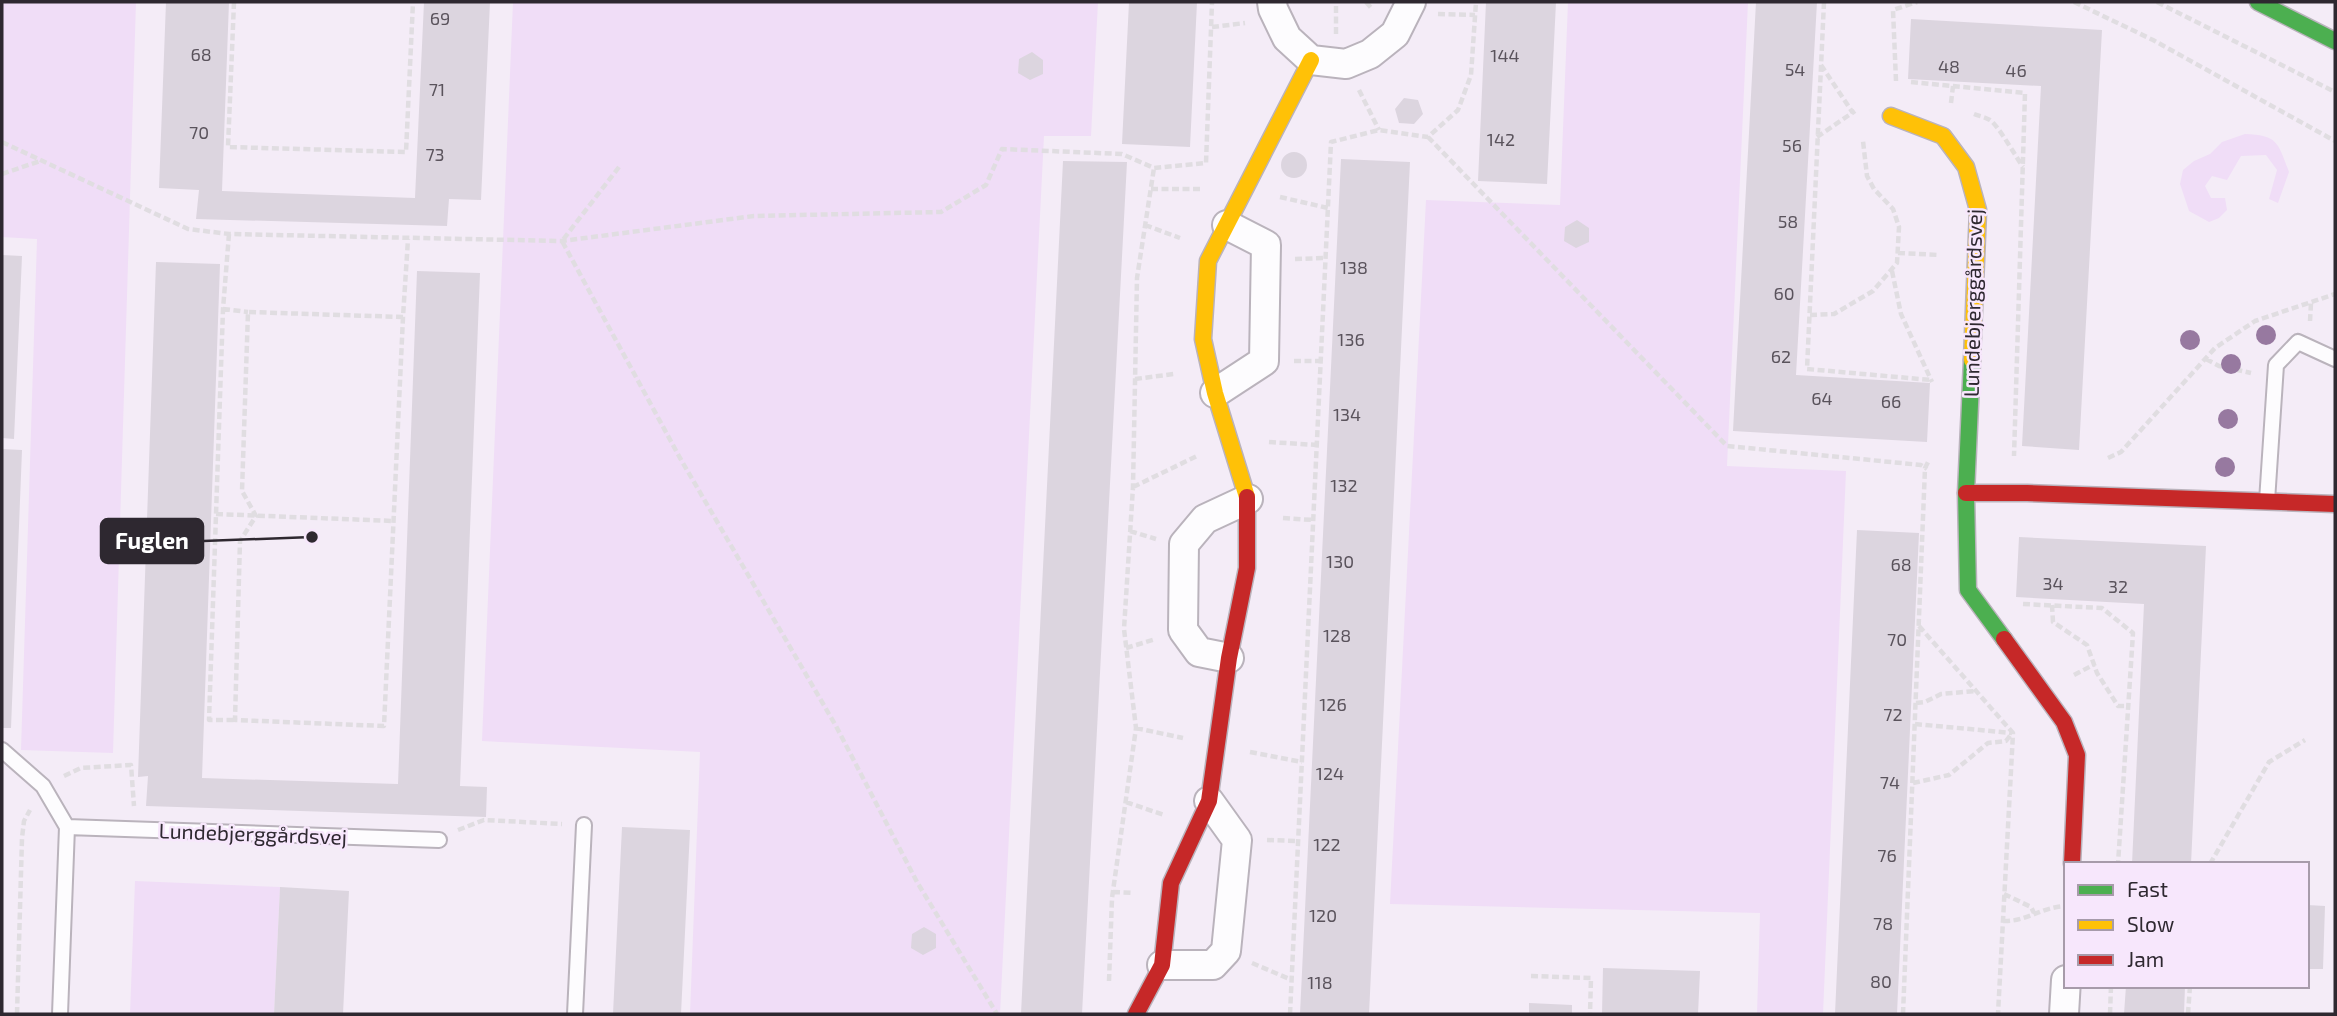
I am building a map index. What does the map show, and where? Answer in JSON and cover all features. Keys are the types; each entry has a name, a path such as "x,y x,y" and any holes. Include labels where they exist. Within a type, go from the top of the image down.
{"street":[{"path":"1272,2 1287,38 1311,60 1346,64 1370,54 1395,34 1411,2"},
{"path":"2258,2 2335,41"},
{"path":"1136,1014 1162,965 1171,883 1209,802 1229,658 1247,568 1248,499 1215,393 1203,339 1208,261 1311,60"},
{"name":"Lundebjerggårdsvej","path":"1891,116 1943,136 1966,167 1978,210 1966,493 1968,590 2064,722 2077,755 2072,862"},
{"path":"1215,393 1264,361 1266,245 1227,225"},
{"path":"1966,493 2335,504"},
{"path":"1229,658 1199,653 1183,630 1184,544 1205,519 1248,499"},
{"path":"1162,965 1213,965 1226,951 1237,840 1209,802"},
{"path":"2064,1014 2066,988"}],"lane":[{"path":"2266,503 2276,365 2298,342 2335,359"},
{"path":"2,750 43,786 66,827 60,1014"},
{"path":"575,1014 584,825"},
{"name":"Lundebjerggårdsvej","path":"66,827 439,840"}],"path":[{"path":"234,2 228,147 406,152 413,2"},
{"path":"2,142 188,229 229,234 562,241 754,216 941,212 986,186 1002,149 1122,154 1154,168 1206,163 1212,2"},
{"path":"1428,137 1458,110 1471,75 1476,2"},
{"path":"1824,2 1807,369 1971,384"},
{"path":"1896,81 1893,10 1917,2"},
{"path":"2074,2 2153,40 2335,141"},
{"path":"2157,2 2335,92"},
{"path":"1821,64 1853,112 1857,123"},
{"path":"1888,87 1896,81 2025,93 2013,494"},
{"path":"1951,104 1954,86"},
{"path":"1817,137 1859,108"},
{"path":"1972,114 1989,120 1998,127 2006,144 2024,168"},
{"path":"1290,1014 1331,142 1379,130 1428,137 1727,446 1921,465 1966,493"},
{"path":"1809,314 1834,314 1873,291 1897,263 1899,228 1893,209 1874,189 1867,176 1864,144 1860,133"},
{"path":"2,174 40,161"},
{"path":"562,241 619,167"},
{"path":"1109,990 1112,898 1136,728 1124,629 1133,487 1137,278 1154,168"},
{"path":"229,234 223,309 209,720 384,726 408,239"},
{"path":"562,241 680,458 836,726 917,881 998,1014"},
{"path":"1892,271 1901,314 1932,380 1932,394"},
{"path":"2096,463 2121,452 2215,348 2255,321 2335,294"},
{"path":"223,309 403,317"},
{"path":"248,312 242,491 256,516"},
{"path":"2206,359 2218,366 2252,373 2275,382"},
{"path":"1903,1014 1925,468 1930,458"},
{"path":"216,514 394,521"},
{"path":"235,720 240,541 256,516"},
{"path":"2014,603 2102,608 2133,633 2118,862"},
{"path":"2052,605 2053,622 2087,645 2097,673 2118,706 2128,706"},
{"path":"1919,625 2013,733 1998,1014"},
{"path":"1916,703 1925,702 1941,694 1976,691"},
{"path":"1915,724 2013,733"},
{"path":"1913,782 1949,775 1988,743 2006,741 2013,733"},
{"path":"2211,862 2269,761 2305,740"},
{"path":"439,840 474,822 484,820 584,825"},
{"path":"2004,894 2031,907 2034,913"},
{"path":"2003,921 2014,922 2034,913 2064,906"},
{"path":"1226,951 1292,980"},
{"path":"1531,976 1591,978 1590,1014"},
{"path":"2110,1014 2111,988"},
{"path":"2188,1014 2190,988"}],"shaded area":[{"path":"2,2 136,2 113,753 21,750 37,239 2,237"},
{"path":"513,2 1098,2 1091,136 1044,136 1000,1014 690,1014 700,752 482,741"},
{"path":"1568,2 1748,2 1727,466 1846,471 1823,1014 1757,1014 1760,913 1390,904 1426,200 1560,205"},
{"path":"2245,134 2264,136 2279,147 2289,172 2278,203 2269,199 2277,170 2266,155 2241,156 2227,180 2212,176 2205,186 2211,198 2225,198 2227,210 2219,218 2209,222 2189,211 2180,184 2183,170 2194,161 2210,154 2222,142"},
{"path":"135,881 280,887 274,1014 130,1014"}],"building":[{"path":"166,2 229,2 222,191 415,198 424,2 490,2 481,200 449,199 447,226 196,219 199,190 159,188"},
{"path":"1129,2 1197,2 1190,147 1122,144"},
{"path":"1486,2 1556,2 1547,184 1478,181"},
{"path":"1756,2 1817,2 1796,375 1930,383 1927,442 1733,431"},
{"path":"1911,19 2102,30 2079,450 2022,446 2041,86 1908,79"},
{"path":"1032,52 1043,60 1043,74 1030,80 1018,73 1019,59"},
{"path":"1404,98 1418,100 1423,114 1414,124 1399,123 1395,109"},
{"path":"1294,152 1303,156 1307,165 1303,174 1294,178 1285,174 1281,165 1285,156"},
{"path":"1341,159 1410,162 1369,1014 1300,1014"},
{"path":"1063,161 1127,162 1082,1014 1021,1014"},
{"path":"1577,220 1589,228 1589,242 1576,248 1564,241 1565,227"},
{"path":"2,255 22,256 14,439 2,438"},
{"path":"156,262 220,264 202,778 398,784 417,271 480,273 460,786 487,787 486,817 146,806 148,776 138,777"},
{"path":"2,449 22,450 11,728 2,728"},
{"path":"1857,530 1919,533 1897,1014 1835,1014"},
{"path":"2019,537 2206,546 2191,862 2132,862 2144,604 2016,597"},
{"path":"622,827 690,830 681,1014 613,1014"},
{"path":"280,887 349,891 343,1014 274,1014"},
{"path":"2309,905 2325,906 2323,969 2309,969"},
{"path":"924,927 936,934 936,948 923,955 911,948 912,934"},
{"path":"1603,968 1700,971 1698,1014 1602,1014"},
{"path":"2126,988 2185,988 2184,1014 2124,1014"},
{"path":"1529,1003 1572,1005 1572,1014 1529,1014"}],"traffic: fast":[{"path":"2258,2 2335,41"},
{"path":"1972,360 1966,493 1968,590 2004,639"}],"traffic: slow":[{"path":"1247,497 1215,393 1203,339 1208,261 1311,60"},
{"path":"1891,116 1943,136 1966,167 1978,210 1972,360"}],"traffic: jam":[{"path":"1966,493 2335,504"},
{"path":"1136,1014 1162,965 1171,883 1209,801 1229,658 1247,568 1247,497"},
{"path":"2004,639 2064,722 2077,755 2072,862"}],"place":[{"name":"Fuglen","path":"312,537"}]}
